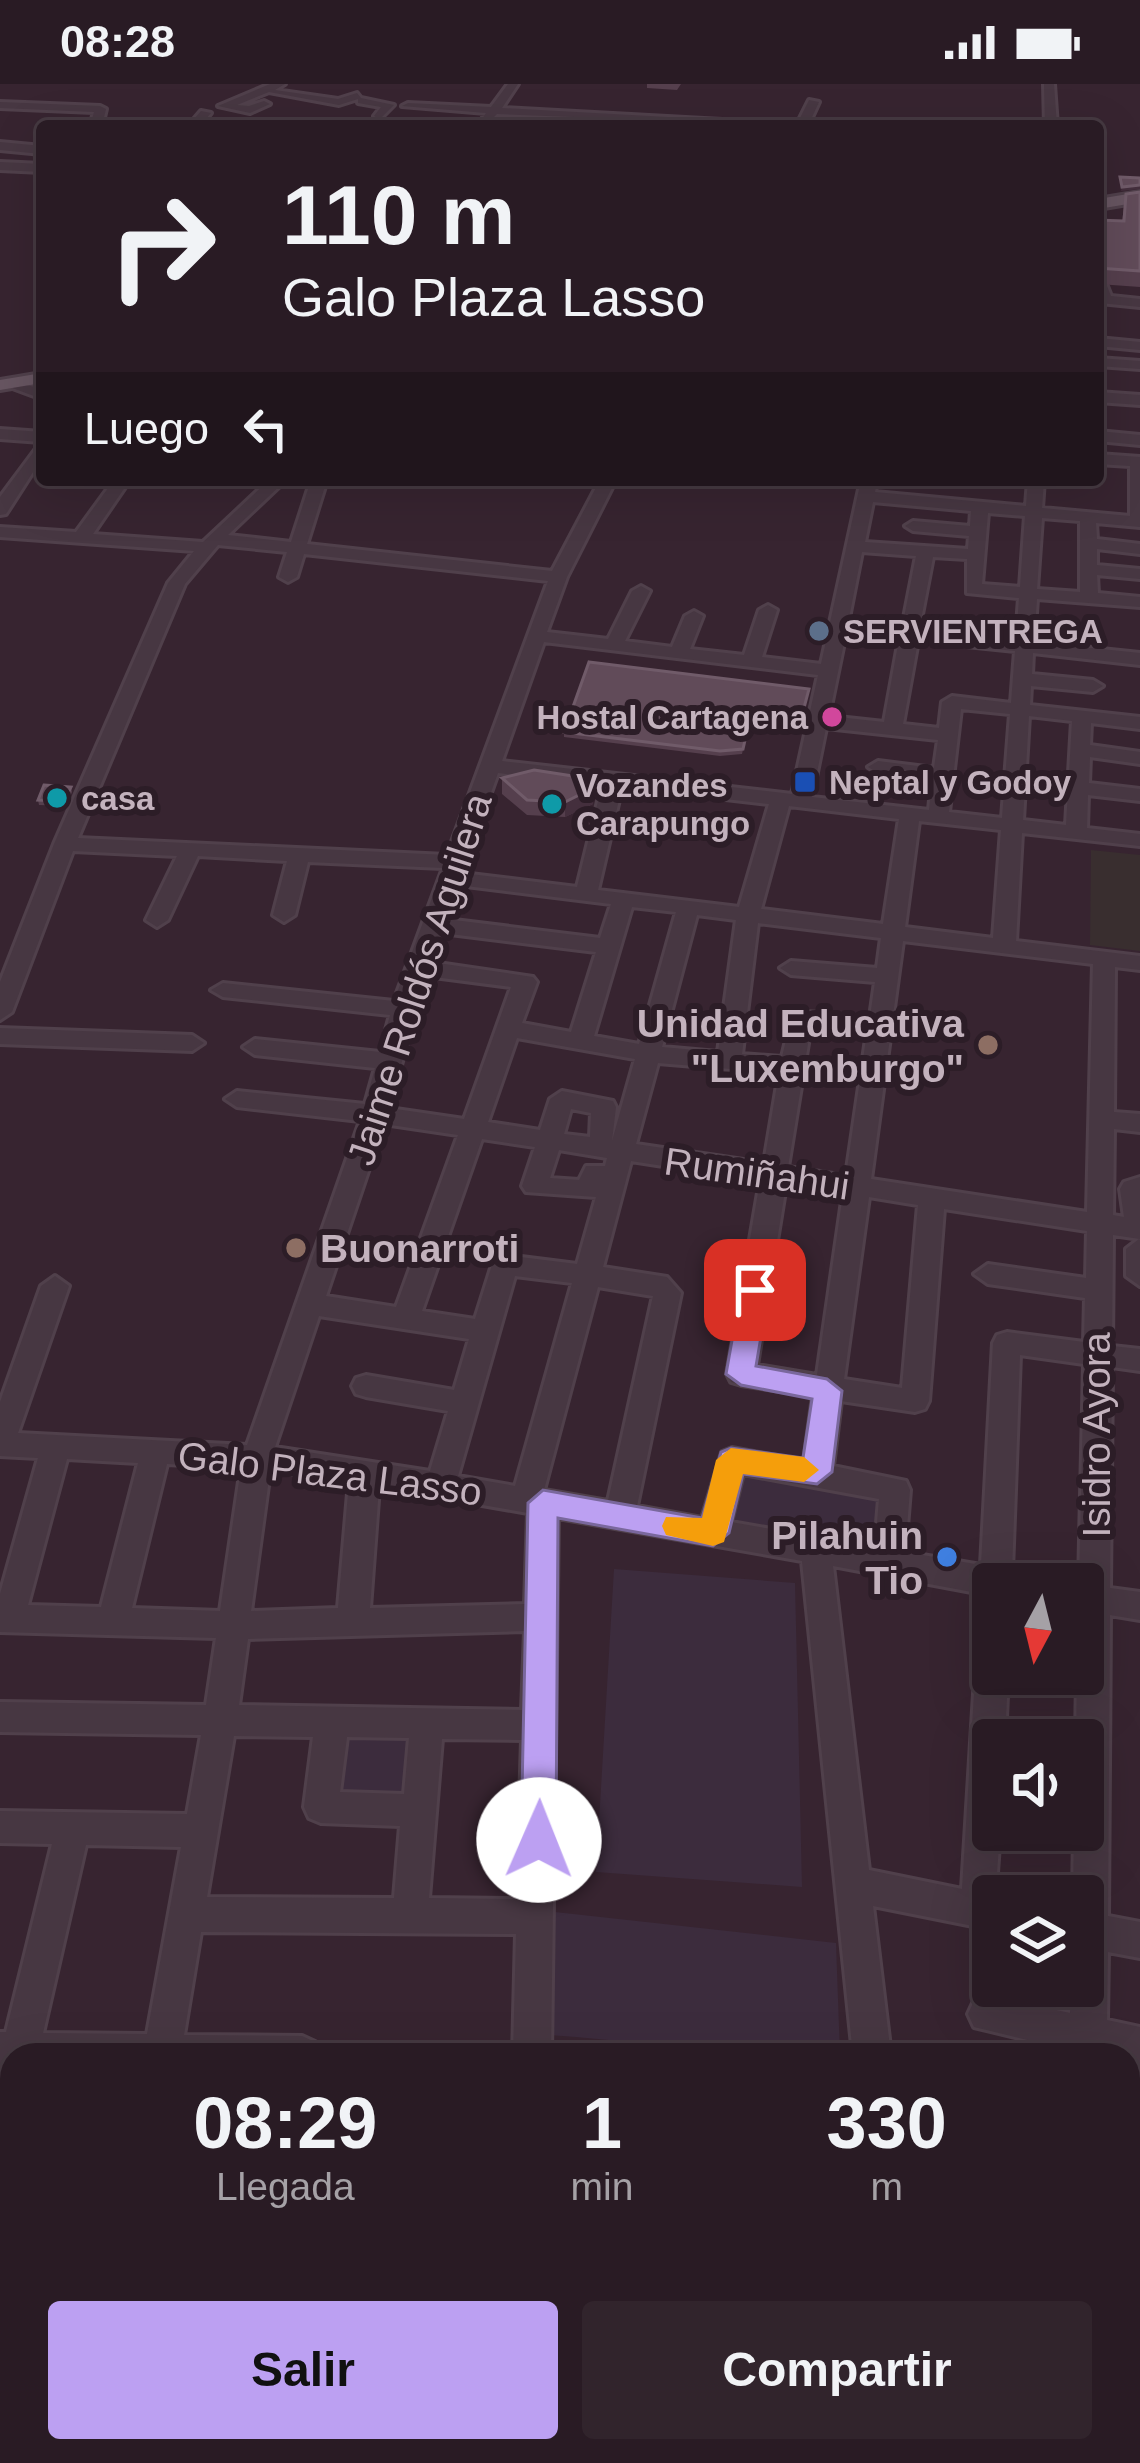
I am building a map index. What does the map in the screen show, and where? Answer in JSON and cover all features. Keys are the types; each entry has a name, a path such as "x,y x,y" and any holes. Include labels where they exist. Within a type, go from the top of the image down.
{"main road":[{"path":"1104,200 1140,194"},
{"path":"4,383 36,377"}],"street":[{"path":"276,91 250,110 224,106 252,93 276,91 338,102 357,98 378,84"},
{"path":"487,120 513,84"},
{"path":"1048,84 1051,120"},
{"path":"347,113 357,98"},
{"path":"357,98 388,105 371,120"},
{"path":"805,120 813,102"},
{"path":"0,104 100,109 97,120"},
{"path":"759,120 763,105"},
{"path":"408,106 599,120"},
{"path":"0,117 48,120 64,108"},
{"path":"200,120 206,113"},
{"path":"238,120 242,114"},
{"path":"701,120 715,116 734,120"},
{"path":"4,140 36,137"},
{"path":"4,140 36,149"},
{"path":"4,170 36,168"},
{"path":"1104,289 1140,292"},
{"path":"1104,297 1140,303"},
{"path":"1104,324 1140,327"},
{"path":"1104,343 1140,346"},
{"path":"1104,362 1140,365"},
{"path":"4,383 36,392"},
{"path":"1104,397 1135,400 1128,423"},
{"path":"0,434 36,441"},
{"path":"1104,437 1140,440"},
{"path":"0,510 36,452"},
{"path":"729,1060 748,915 818,721 867,488 930,502 1139,522 1139,462 1104,459"},
{"path":"81,538 118,486"},
{"path":"0,1012 65,844 177,583 210,543 272,486"},
{"path":"288,578 317,486"},
{"name":"Jaime Roldós Aguilera","path":"164,2043 220,1722 256,1457 312,1304 403,1009 490,766 558,577 605,486"},
{"path":"930,502 932,486"},
{"path":"1004,946 1036,486"},
{"path":"892,729 909,635 976,555 980,507"},
{"path":"1088,517 1090,599"},
{"path":"914,526 978,532"},
{"path":"0,532 210,543 558,577"},
{"path":"1088,543 1140,549"},
{"path":"854,546 976,555"},
{"path":"925,551 951,584 1140,602"},
{"path":"1089,569 1140,574"},
{"path":"614,645 641,591"},
{"path":"752,662 768,610"},
{"path":"680,653 694,616"},
{"path":"987,668 991,621"},
{"path":"838,627 1140,659"},
{"path":"538,636 828,671"},
{"path":"1022,679 1093,686"},
{"path":"938,817 952,702 1140,723"},
{"path":"1076,833 1082,716"},
{"path":"818,721 949,735"},
{"path":"1080,750 1140,758"},
{"path":"490,766 1140,840"},
{"path":"878,766 944,775"},
{"path":"586,895 613,780"},
{"path":"1078,788 1139,795"},
{"path":"817,1472 910,814"},
{"path":"65,844 300,854 454,870 623,901 1140,963"},
{"path":"157,920 190,848"},
{"path":"284,915 300,854"},
{"path":"580,1040 623,901"},
{"path":"532,2043 544,1617 535,1501 590,1274 610,1144 649,1054 688,908"},
{"path":"436,926 608,946"},
{"name":"Isidro Ayora","path":"1090,1563 1104,958"},
{"path":"405,1319 526,982 421,968"},
{"path":"791,968 888,976"},
{"path":"223,990 403,1009"},
{"path":"882,1026 801,1016 741,1374 827,1391 915,1401 932,1198"},
{"path":"511,1029 649,1054 794,1066"},
{"path":"0,1036 192,1043"},
{"path":"256,1047 389,1061"},
{"path":"596,1172 589,1190 535,1186 562,1099 601,1104 610,1144"},
{"name":"Rumiñahui","path":"237,1100 374,1114 550,1144 610,1144 778,1175 1098,1222 1138,1209"},
{"path":"1100,1119 1140,1124"},
{"path":"1139,1249 1140,1276"},
{"path":"440,1483 505,1265 664,1287 654,1359 620,1516"},
{"path":"988,1274 1097,1290"},
{"path":"0,1444 55,1286"},
{"path":"312,1304 485,1331"},
{"path":"1002,1563 1007,1343 1140,1360"},
{"path":"366,1386 464,1403"},
{"name":"Galo Plaza Lasso","path":"0,1444 256,1457 365,1472 972,1578"},
{"path":"56,1446 14,1551 4,1618 233,1625 544,1617"},
{"path":"113,1623 154,1452"},
{"path":"713,1533 731,1460 817,1472 895,1490 889,1564"},
{"path":"353,1619 365,1472"},
{"path":"816,1552 870,2043"},
{"path":"1104,1600 1140,1606"},
{"path":"987,1875 992,1695"},
{"name":"Isidro Ayora","path":"1087,1875 1088,1695"},
{"path":"0,1717 541,1725"},
{"path":"332,1721 321,1807 418,1811"},
{"path":"410,1913 427,1723"},
{"path":"0,1827 201,1831"},
{"path":"17,2043 73,1828"},
{"path":"850,1885 972,1907"},
{"path":"188,1914 537,1917"},
{"path":"1104,1933 1140,1940"},
{"name":"Isidro Ayora","path":"1088,2007 1088,2043"},
{"path":"987,2014 1081,2043"}],"shaded area":[{"path":"1091,850 1140,855 1140,951 1090,945"},
{"path":"733,1463 893,1492 886,1556 720,1528"},
{"path":"614,1569 795,1583 802,1887 596,1872"},
{"path":"340,1728 421,1729 409,1805 337,1803"},
{"path":"555,1912 836,1943 840,2043 640,2043 549,2035"}],"building":[{"path":"1120,177 1140,178 1140,185 1122,187"},
{"path":"1140,192 1140,271 1104,268 1104,220 1124,221 1126,194"},
{"path":"589,662 809,689 800,723 750,718 743,749 720,751 564,732"},
{"path":"534,770 579,777 593,788 565,802 527,800 502,778"},
{"path":"44,785 71,787 64,801 38,800"}],"slow traffic":[{"path":"677,1526 713,1533 731,1460 804,1470"}],"place":[{"name":"SERVIENTREGA","path":"819,631"},
{"name":"Hostal Cartagena","path":"832,717"},
{"name":"Neptal y Godoy","path":"805,782"},
{"name":"casa","path":"57,798"},
{"name":"Vozandes Carapungo","path":"552,804"},
{"name":"Unidad Educativa \"Luxemburgo\"","path":"988,1045"},
{"name":"Buonarroti","path":"296,1248"},
{"name":"Pilahuin Tio","path":"947,1557"}],"route":[{"path":"539,1840 543,1503 713,1533 731,1460 817,1472 827,1391 741,1374 755,1290"}]}
